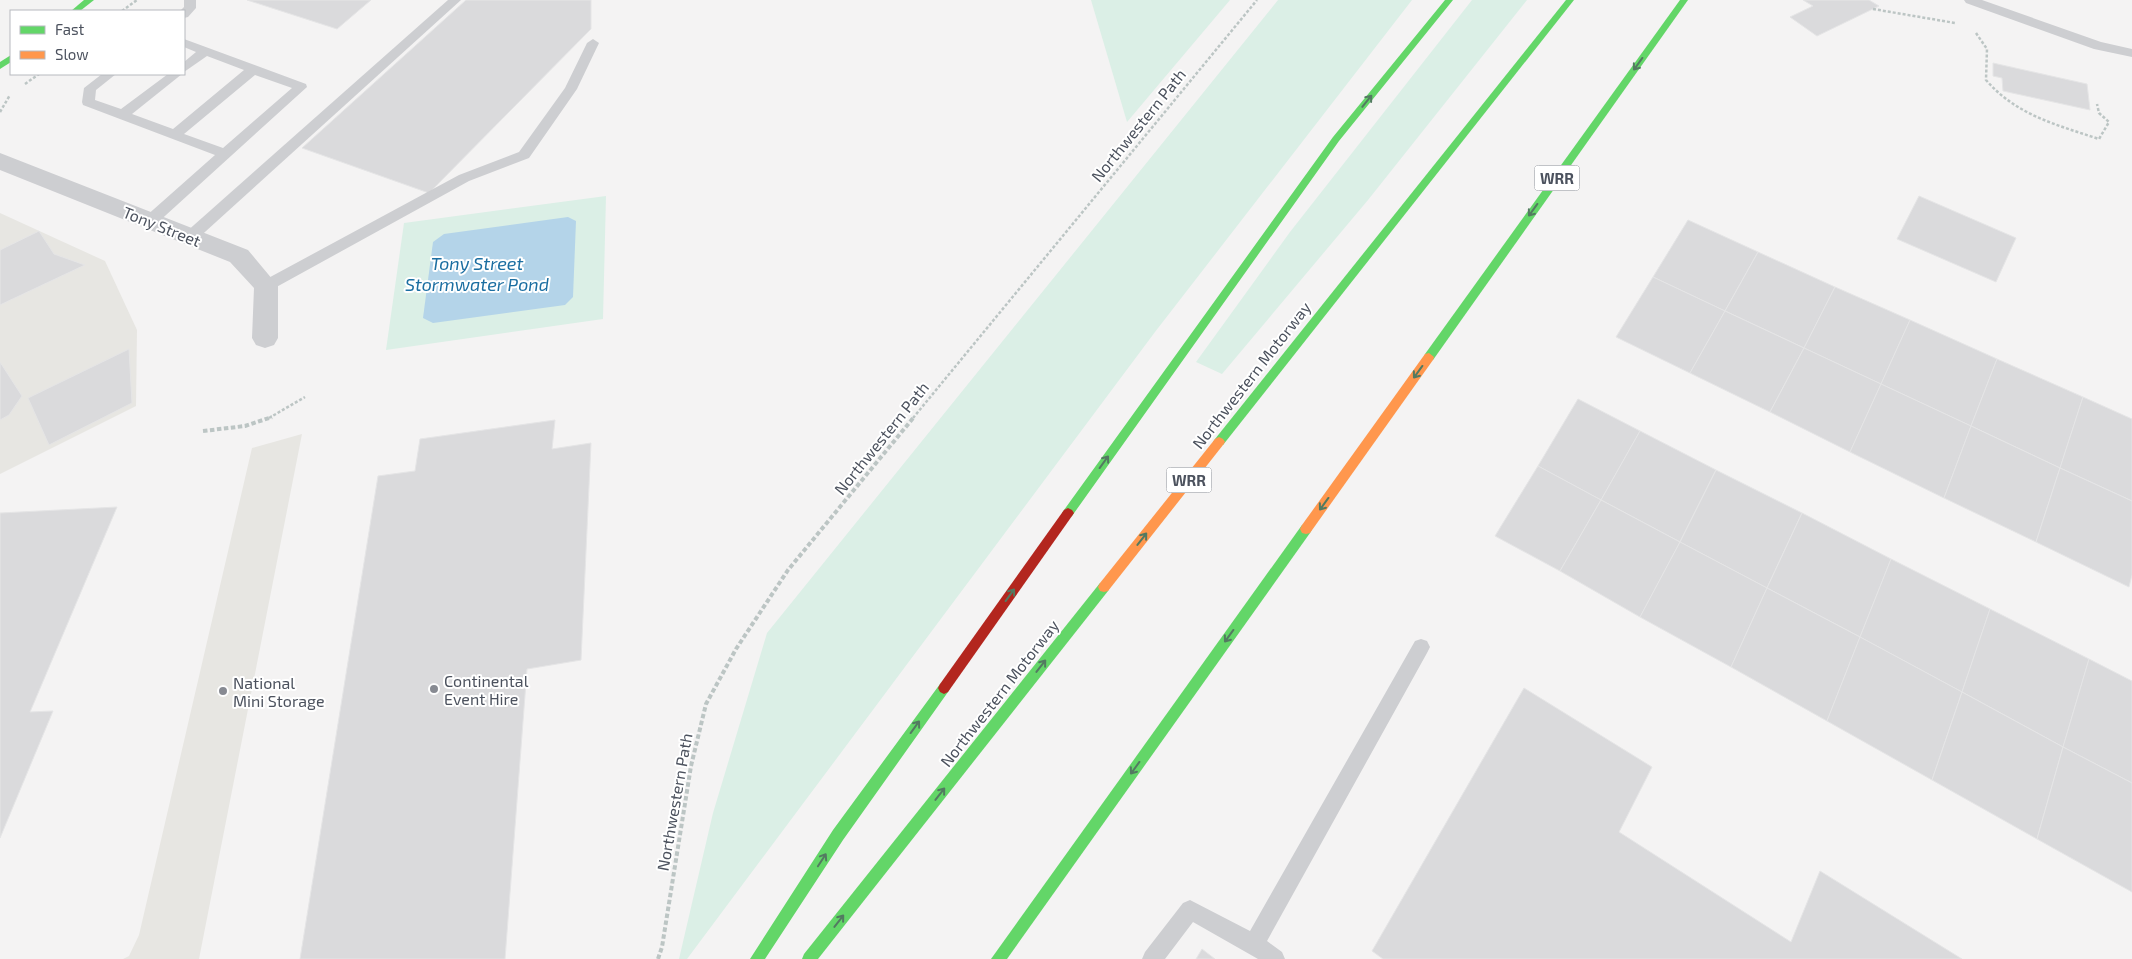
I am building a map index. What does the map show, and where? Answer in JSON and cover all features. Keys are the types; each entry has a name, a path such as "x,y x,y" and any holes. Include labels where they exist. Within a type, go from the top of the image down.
{"main road":[{"path":"76,10 90,0"},
{"path":"757,959 838,835 1336,139 1449,0"},
{"name":"Northwestern Motorway","path":"809,959 1570,0"},
{"name":"WRR","path":"998,959 1684,0"},
{"path":"1667,24 1694,0"}],"street":[{"name":"Tony Street","path":"0,161 239,256 266,286"},
{"path":"265,338 266,286"}],"lane":[{"path":"185,13 190,8 190,0"},
{"path":"190,237 455,0"},
{"path":"1970,0 2098,46 2132,53"},
{"path":"150,221 301,87 185,43"},
{"path":"266,286 464,178 524,155 571,89 593,43"},
{"path":"185,67 206,51"},
{"path":"174,135 254,69"},
{"path":"109,75 90,88 88,102 225,154"},
{"path":"122,115 175,75"},
{"path":"1254,944 1421,647"},
{"path":"1152,959 1190,910 1254,944 1275,959"}],"path":[{"path":"123,10 137,0"},
{"name":"Northwestern Path","path":"658,959 662,947 691,766 706,704 736,649 788,570 1257,0"},
{"path":"1873,9 1955,23"},
{"path":"1972,30 1979,36 1987,49 1986,80 1999,95 2017,108 2099,139 2108,122 2099,113 2097,104"},
{"path":"204,432 237,429 258,423 305,397"}],"shaded area":[{"path":"0,213 105,261 137,330 136,406 0,474"},
{"name":"National Mini Storage","path":"302,434 199,959 123,959 129,956 139,935 252,448"}],"green space":[{"path":"1091,0 1230,0 1127,122"},
{"path":"1278,0 1412,0 1155,332 687,959 679,959 713,813 767,633"},
{"path":"1472,0 1527,0 1368,200 1222,374 1196,362 1290,232"},
{"path":"606,196 603,319 386,350 404,223"}],"water":[{"name":"Tony Street Stormwater Pond","path":"568,217 576,221 573,297 565,305 433,323 423,318 433,242 444,234"}],"building":[{"path":"247,0 371,0 337,29"},
{"path":"466,0 591,0 591,29 429,193 302,148"},
{"path":"1803,0 1869,0 1879,6 1817,36 1790,17 1813,6"},
{"path":"1993,63 2087,84 2090,110 2003,91 2002,78 1993,76"},
{"path":"1919,196 2016,238 1996,282 1897,239"},
{"path":"1688,220 1758,252 1725,311 1653,277"},
{"path":"39,231 54,254 85,265 0,305 0,250"},
{"path":"1758,252 1835,287 1804,348 1725,311"},
{"path":"1653,277 1725,311 1690,373 1616,337"},
{"path":"1835,287 1910,320 1881,384 1804,348"},
{"path":"1725,311 1804,348 1770,412 1690,373"},
{"path":"1910,320 1997,359 1971,426 1881,384"},
{"path":"1804,348 1881,384 1850,452 1770,412"},
{"path":"129,349 132,403 49,445 28,398"},
{"path":"1997,359 2083,397 2060,468 1971,426"},
{"path":"0,362 22,396 9,415 0,420"},
{"path":"1881,384 1971,426 1944,498 1850,452"},
{"path":"2083,397 2132,419 2132,501 2060,468"},
{"path":"1578,399 1640,431 1601,500 1538,466"},
{"name":"Continental Event Hire","path":"555,420 552,449 591,443 581,660 527,669 505,959 300,959 378,476 415,471 420,439"},
{"path":"1971,426 2060,468 2036,542 1944,498"},
{"path":"1640,431 1716,470 1680,542 1601,500"},
{"path":"1538,466 1601,500 1560,571 1495,536"},
{"path":"2060,468 2132,501 2132,575 2129,587 2036,542"},
{"path":"1716,470 1802,513 1767,588 1680,542"},
{"path":"1601,500 1680,542 1640,617 1560,571"},
{"path":"117,507 30,712 53,711 0,838 0,513"},
{"path":"1802,513 1891,559 1860,637 1767,588"},
{"path":"1680,542 1767,588 1731,667 1640,617"},
{"path":"1891,559 1990,609 1962,692 1860,637"},
{"path":"1767,588 1860,637 1827,721 1731,667"},
{"path":"1990,609 2089,659 2063,747 1962,692"},
{"path":"1860,637 1962,692 1932,780 1827,721"},
{"path":"2089,659 2132,681 2132,783 2063,747"},
{"path":"1524,688 1652,767 1619,832 1791,942 1820,871 1962,959 1383,959 1372,951"},
{"path":"1962,692 2063,747 2037,839 1932,780"},
{"path":"2063,747 2132,783 2132,892 2037,839"},
{"path":"1202,949 1215,959 1196,959"}],"traffic: fast":[{"path":"76,10 90,0"},
{"path":"1068,513 1336,139 1449,0"},
{"path":"1219,442 1570,0"},
{"path":"1429,357 1684,0"},
{"path":"0,66 10,59"},
{"path":"998,959 1306,529"},
{"path":"809,959 1104,587"},
{"path":"757,959 838,835 944,688"}],"traffic: slow":[{"path":"1306,529 1429,357"},
{"path":"1104,587 1219,442"}],"traffic: jam":[{"path":"944,688 1068,513"}],"place":[{"name":"Continental Event Hire","path":"434,689"},
{"name":"National Mini Storage","path":"223,691"}]}
